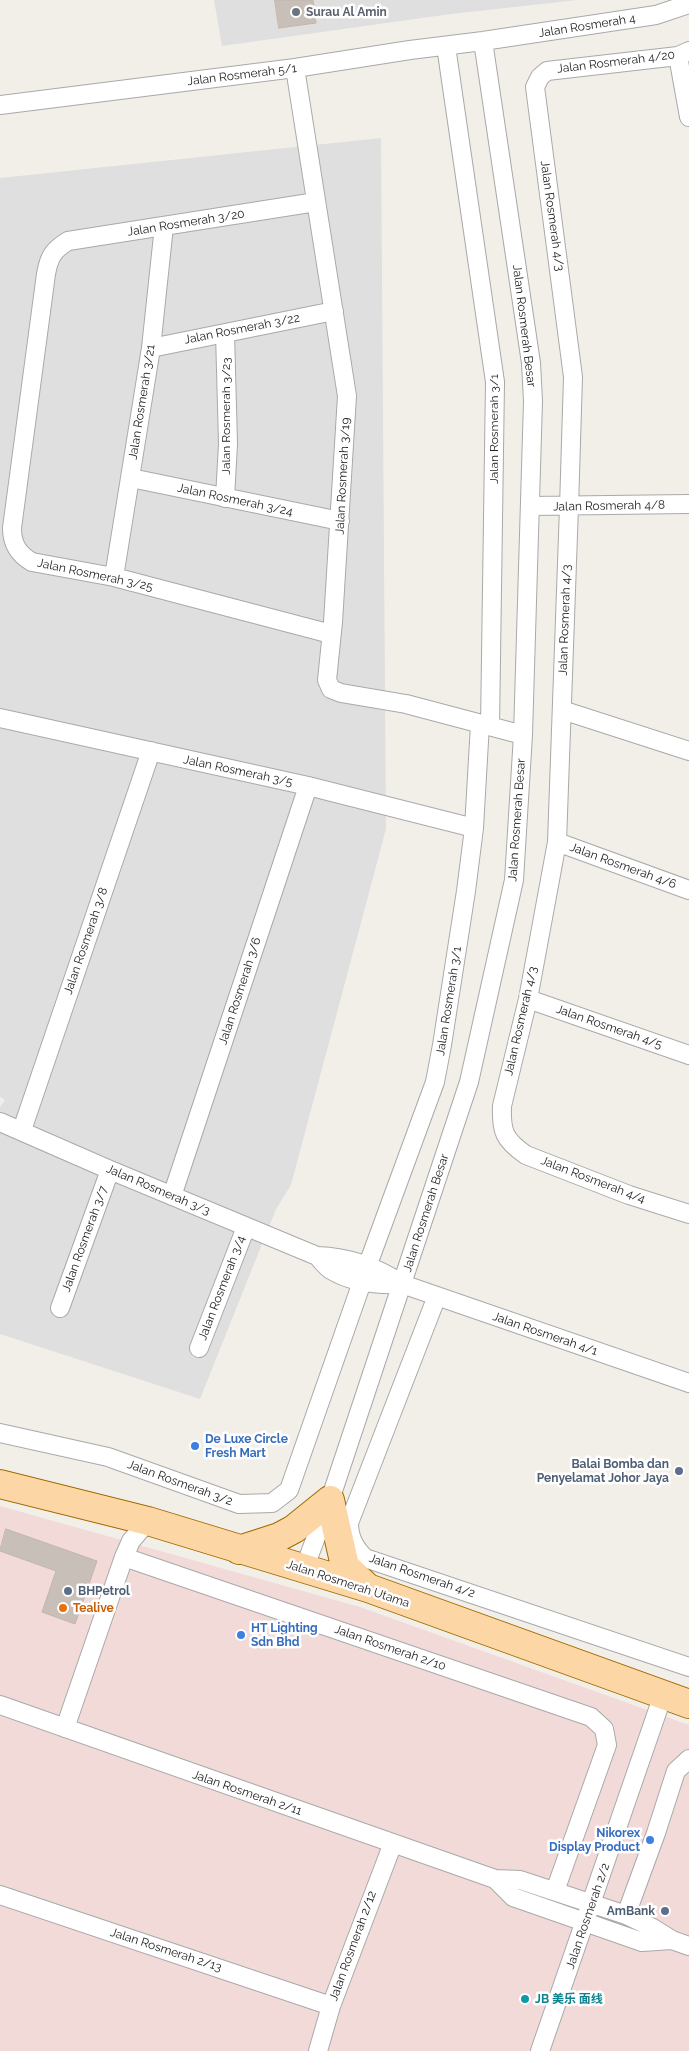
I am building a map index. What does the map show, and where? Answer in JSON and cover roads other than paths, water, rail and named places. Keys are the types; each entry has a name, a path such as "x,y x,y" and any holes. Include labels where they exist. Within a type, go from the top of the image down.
{"main road":[{"name":"Jalan Rosmerah Utama","path":"0,1484 148,1521 368,1588 689,1704"},
{"path":"239,1550 279,1538 294,1529 330,1500 345,1566 368,1588"}],"street":[{"name":"Jalan Rosmerah 4","path":"483,41 654,8 689,4"},
{"name":"Jalan Rosmerah 5/1","path":"0,105 296,68 483,41"},
{"name":"Jalan Rosmerah Besar","path":"304,1569 330,1500 469,1082 516,866 523,735 533,401 531,363 483,41"},
{"name":"Jalan Rosmerah 3/1","path":"364,1274 435,1082 474,828 485,725 496,382 446,46"},
{"name":"Jalan Rosmerah 4/20","path":"536,101 535,87 540,77 547,70 683,53"},
{"path":"683,53 689,118"},
{"name":"Jalan Rosmerah 3/19","path":"296,68 347,396 333,622 327,680 331,689 341,693 406,704 523,735"},
{"name":"Jalan Rosmerah 4/3","path":"504,1135 501,1122 502,1106 528,999 557,842 569,507 573,377 536,101"},
{"name":"Jalan Rosmerah 3/20","path":"58,247 68,241 316,202"},
{"name":"Jalan Rosmerah 3/21","path":"114,577 151,348 164,226"},
{"name":"Jalan Rosmerah 3/25","path":"58,247 51,255 48,263 12,528 12,538 23,556 32,562 114,577 331,634"},
{"name":"Jalan Rosmerah 3/22","path":"151,348 334,310"},
{"name":"Jalan Rosmerah 3/23","path":"225,498 228,444 226,333"},
{"name":"Jalan Rosmerah 3/24","path":"131,478 340,521"},
{"name":"Jalan Rosmerah 4/8","path":"530,506 689,504"},
{"path":"562,710 689,751"},
{"name":"Jalan Rosmerah 3/5","path":"0,718 308,786 474,828"},
{"name":"Jalan Rosmerah 3/8","path":"22,1130 151,752"},
{"name":"Jalan Rosmerah 3/6","path":"172,1196 308,786"},
{"name":"Jalan Rosmerah 4/6","path":"557,842 689,890"},
{"name":"Jalan Rosmerah 4/5","path":"528,999 689,1055"},
{"name":"Jalan Rosmerah 3/3","path":"0,1122 317,1256 331,1270 364,1274 381,1285 402,1284"},
{"name":"Jalan Rosmerah 4/4","path":"504,1135 513,1147 526,1155 629,1195 689,1214"},
{"name":"Jalan Rosmerah 3/7","path":"60,1308 110,1170"},
{"name":"Jalan Rosmerah 3/4","path":"199,1348 246,1227"},
{"name":"Jalan Rosmerah 3/2","path":"0,1433 108,1457 239,1504 272,1503 289,1490 364,1274"},
{"name":"Jalan Rosmerah 4/1","path":"402,1284 689,1383"},
{"name":"Jalan Rosmerah 4/2","path":"437,1296 349,1524 349,1534 356,1548 366,1558 689,1667"},
{"path":"65,1728 124,1557 131,1541 148,1521"},
{"name":"Jalan Rosmerah 2/10","path":"124,1557 591,1717 604,1729 607,1745 555,1891"},
{"name":"Jalan Rosmerah 2/2","path":"540,2051 663,1696"},
{"name":"Jalan Rosmerah 2/11","path":"0,1705 495,1879 520,1880 626,1915 672,1940"},
{"path":"626,1915 656,1833 676,1770 689,1759"},
{"name":"Jalan Rosmerah 2/12","path":"318,2051 331,2006 393,1843"},
{"name":"Jalan Rosmerah 2/11","path":"495,1879 513,1897 642,1942 672,1940"},
{"name":"Jalan Rosmerah 2/13","path":"0,1895 331,2006"},
{"path":"672,1940 689,1946"}],"place":[{"name":"Surau Al Amin","path":"296,12"},
{"name":"De Luxe Circle Fresh Mart","path":"195,1446"},
{"name":"Balai Bomba dan Penyelamat Johor Jaya","path":"679,1471"},
{"name":"BHPetrol","path":"68,1591"},
{"name":"Tealive","path":"63,1608"},
{"name":"HT Lighting Sdn Bhd","path":"241,1635"},
{"name":"Nikorex Display Product","path":"650,1840"},
{"name":"AmBank","path":"665,1911"},
{"name":"JB 美乐 面线","path":"525,1999"}]}
